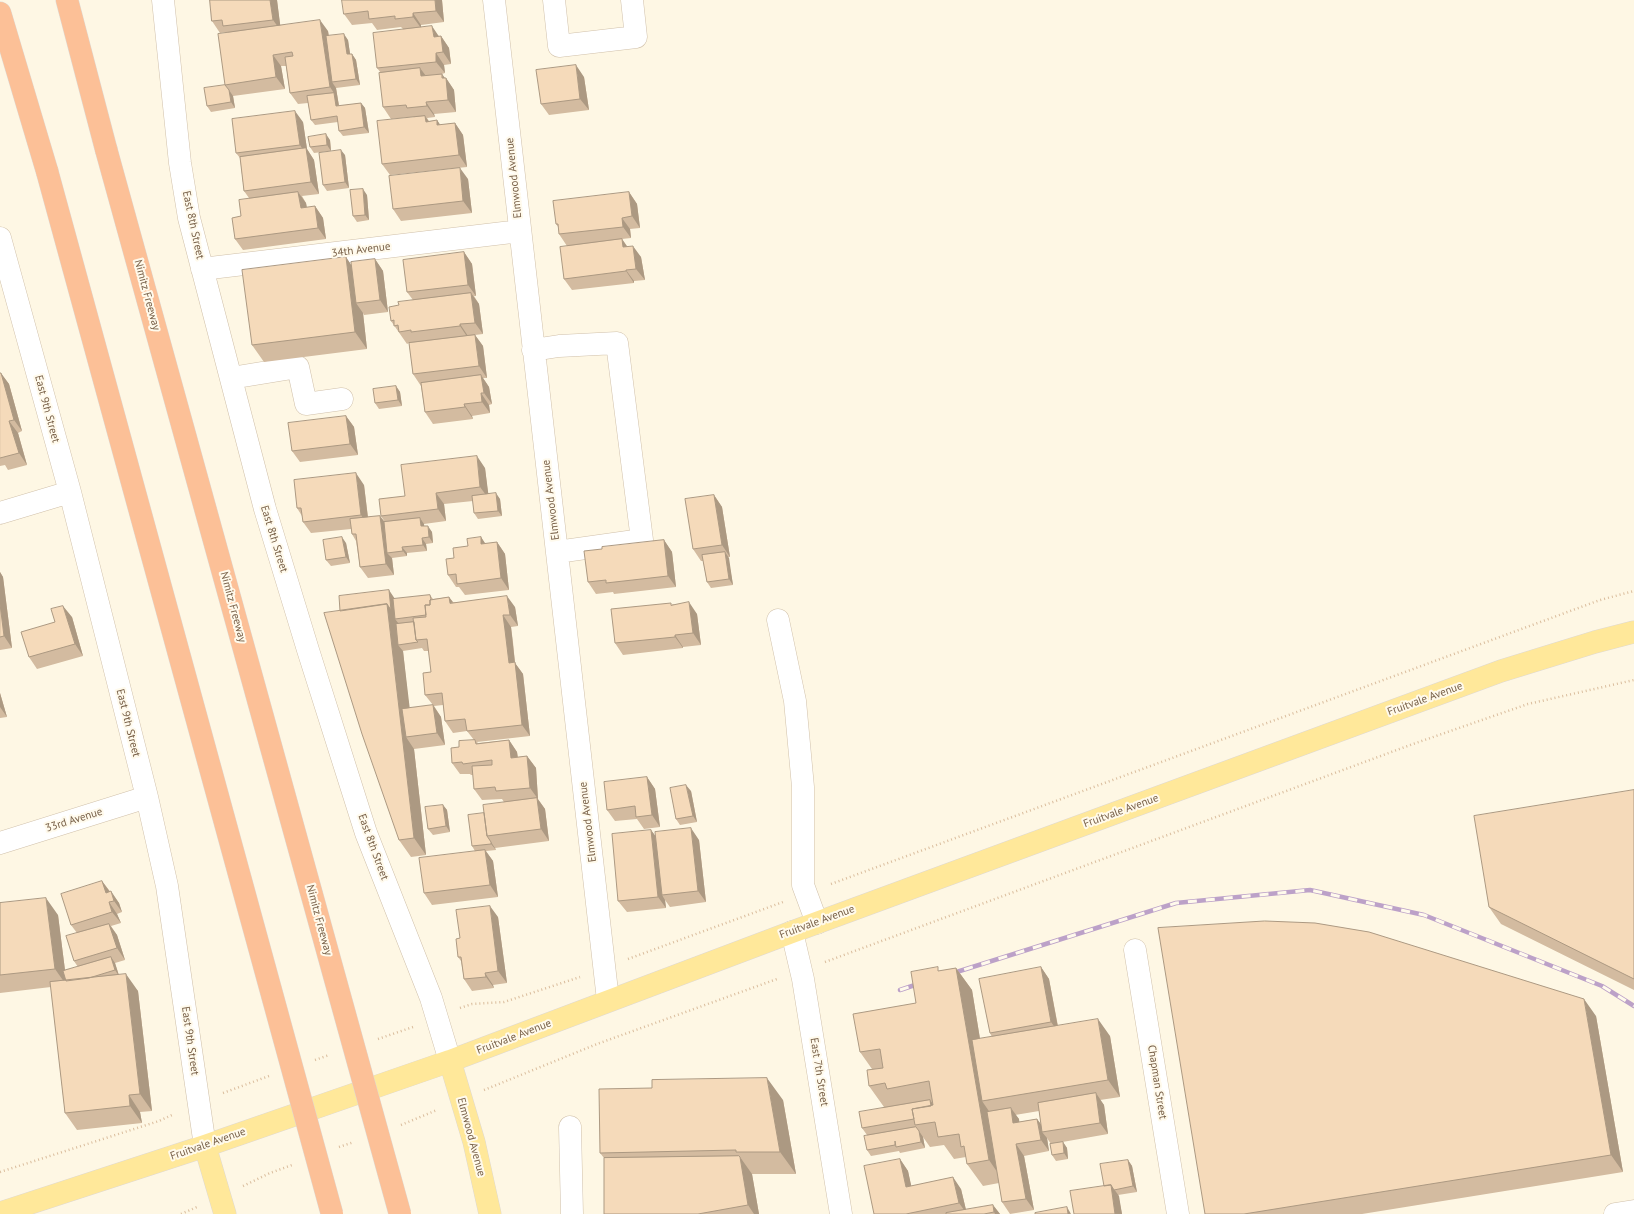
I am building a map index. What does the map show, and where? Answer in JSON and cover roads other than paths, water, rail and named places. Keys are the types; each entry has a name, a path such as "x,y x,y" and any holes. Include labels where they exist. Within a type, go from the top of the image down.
{"highway":[{"name":"Nimitz Freeway","path":"68,0 106,149 400,1214"},
{"path":"0,13 46,170 332,1214"}],"main road":[{"name":"Fruitvale Avenue","path":"0,1213 205,1146 450,1061 608,1000 1502,671 1595,642 1634,632"},
{"name":"Elmwood Avenue","path":"450,1061 474,1142 490,1214"},
{"name":"East 9th Street","path":"205,1146 225,1214"}],"street":[{"name":"East 8th Street","path":"163,0 180,164 189,218 265,509 366,833 431,998 450,1061"},
{"name":"Elmwood Avenue","path":"494,0 608,1000"},
{"path":"554,0 559,46 636,37 632,0"},
{"name":"34th Avenue","path":"202,269 520,231"},
{"name":"East 9th Street","path":"0,238 70,492 147,797 167,886 205,1146"},
{"path":"534,350 559,346 618,343 642,540 557,552"},
{"path":"231,378 298,367 306,404 342,399"},
{"path":"0,513 70,492"},
{"path":"778,620 795,701 803,787 803,885 816,923"},
{"name":"33rd Avenue","path":"0,843 147,797"},
{"name":"East 7th Street","path":"792,932 803,980 841,1214"},
{"name":"Chapman Street","path":"1135,950 1178,1214"},
{"path":"570,1127 572,1214"},
{"path":"1615,1214 1634,1211"}],"railway":[{"path":"947,975 1176,903 1310,890 1424,915 1602,986 1634,1006"},
{"path":"900,990 924,982"}]}
